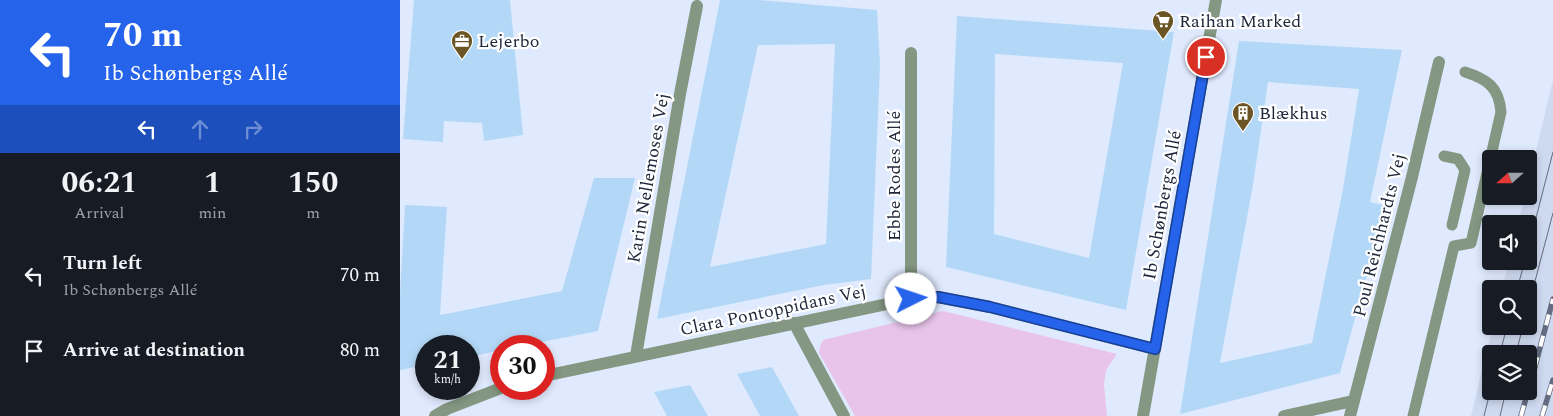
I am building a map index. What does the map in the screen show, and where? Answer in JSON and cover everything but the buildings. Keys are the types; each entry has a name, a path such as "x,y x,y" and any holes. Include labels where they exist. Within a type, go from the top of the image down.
{"street":[{"name":"Ib Schønbergs Allé","path":"1143,416 1216,0"},
{"name":"Karin Nellemoses Vej","path":"636,356 680,94 697,6"},
{"name":"Ebbe Rodes Allé","path":"911,53 911,299"},
{"name":"Poul Reichhardts Vej","path":"1350,416 1412,176 1439,62"},
{"name":"Clara Pontoppidans Vej","path":"555,374 911,299 938,297 990,307 1155,349"},
{"path":"794,323 844,416"},
{"path":"435,416 449,412 490,393"},
{"path":"1284,416 1353,401"}],"lane":[{"path":"1413,416 1454,246 1471,242 1501,112 1500,98 1493,87 1481,77 1465,72"},
{"path":"1444,156 1458,159 1465,170 1452,225"}],"shaded area":[{"path":"1553,80 1553,416 1471,416 1482,371 1482,400 1537,400 1537,345 1488,345 1491,335 1537,335 1537,280 1504,280 1507,270 1537,270 1537,215 1520,215 1523,205 1538,205 1538,150 1536,150"},
{"path":"943,311 1117,354 1106,370 1104,385 1107,416 855,416 819,353 823,340"}],"tram line":[{"path":"1537,215 1553,152"},
{"path":"1535,280 1553,213"},
{"path":"1520,280 1522,270"},
{"path":"1502,345 1505,335"},
{"path":"1518,345 1521,335"},
{"path":"1484,416 1488,400"},
{"path":"1500,416 1504,400"}],"railway":[{"path":"1537,359 1553,299"},
{"path":"1542,416 1553,380"},
{"path":"1521,416 1525,400"}],"place":[{"name":"Raihan Marked","path":"1163,40"},
{"name":"Lejerbo","path":"462,60"},
{"name":"Blækhus","path":"1243,132"}],"route":[{"path":"911,299 938,297 990,307 1155,349 1206,57"}]}
